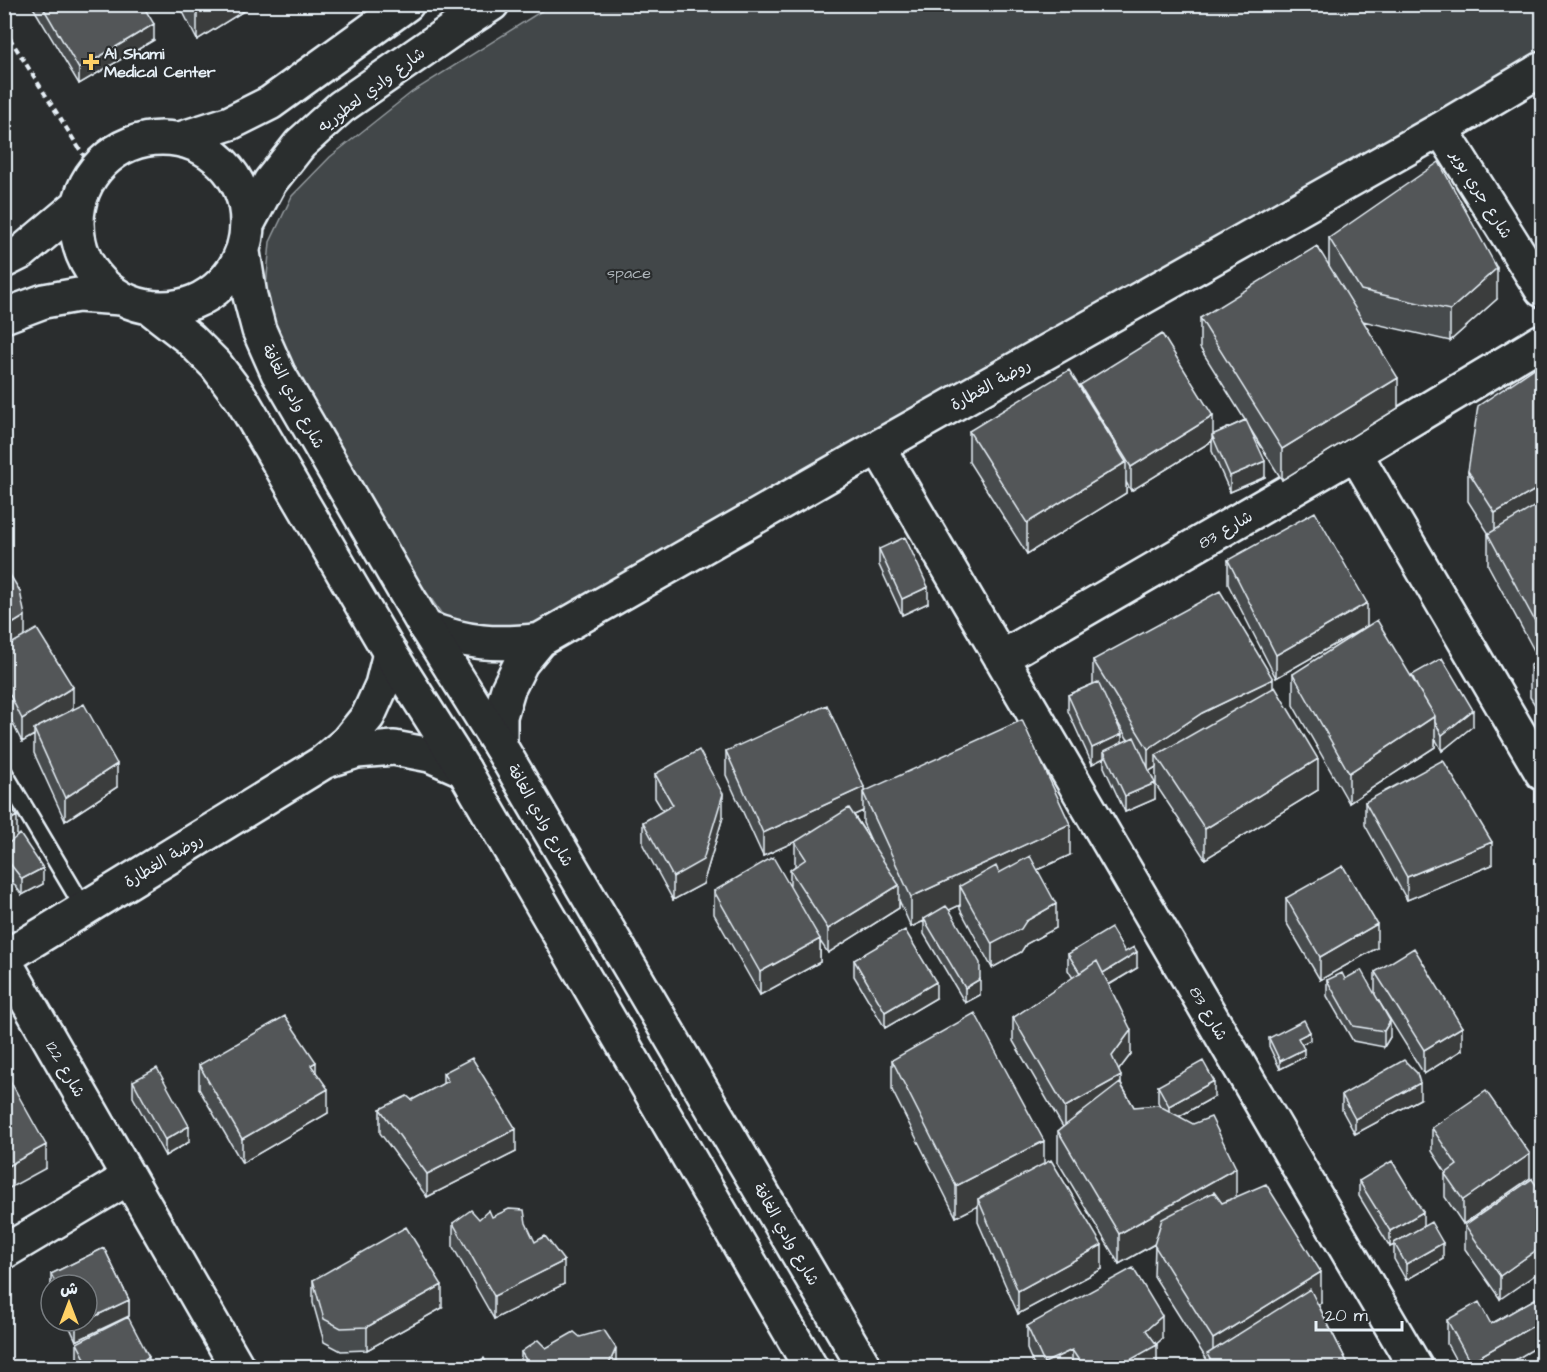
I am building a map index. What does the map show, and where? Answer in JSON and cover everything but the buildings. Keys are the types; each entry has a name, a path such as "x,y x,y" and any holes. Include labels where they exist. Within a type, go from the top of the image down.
{"street":[{"path":"407,4 270,103 230,123 180,139 153,138 127,145 105,159 88,180 78,205 77,232 84,259 99,281 190,339 216,365 241,398 390,653 464,771 811,1368"},
{"name":"شارع وادي لعطوريه","path":"245,237 270,182 300,144 341,107 492,4"},
{"name":"روضة الغطارة","path":"500,746 501,717 508,689 521,663 540,640 1441,129 1542,69"},
{"name":"شارع جري بوير","path":"1441,129 1542,290"},
{"path":"4,316 44,301 78,295 178,307 206,296 228,277 245,237 243,194 228,169 207,150 180,139"},
{"path":"4,261 22,252 78,205"},
{"name":"شارع وادي الغافة","path":"245,237 250,296 259,330 278,373 426,628 500,746 865,1368"},
{"name":"شارع 83","path":"1001,658 1355,453 1542,340"},
{"name":"شارع 83","path":"878,447 1416,1368"},
{"path":"1355,453 1542,773"},
{"name":"روضة الغطارة","path":"426,628 447,636 493,644 540,640"},
{"name":"روضة الغطارة","path":"4,959 321,763 347,742 368,716 382,686 390,653"},
{"name":"روضة الغطارة","path":"321,763 357,751 394,748 430,755 464,771"},
{"name":"شارع 122","path":"4,959 238,1368"},
{"path":"4,1252 128,1178"}],"lane":[{"path":"4,773 84,908"}],"path":[{"path":"4,29 94,172"}],"green space":[{"name":"space","path":"551,5 1542,5 1542,50 1187,265 855,456 529,626 501,632 456,624 441,613 386,534 270,325 266,288 270,242 292,196 330,157 412,92"}],"place":[{"name":"Al Shami Medical Center","path":"91,62"}]}
